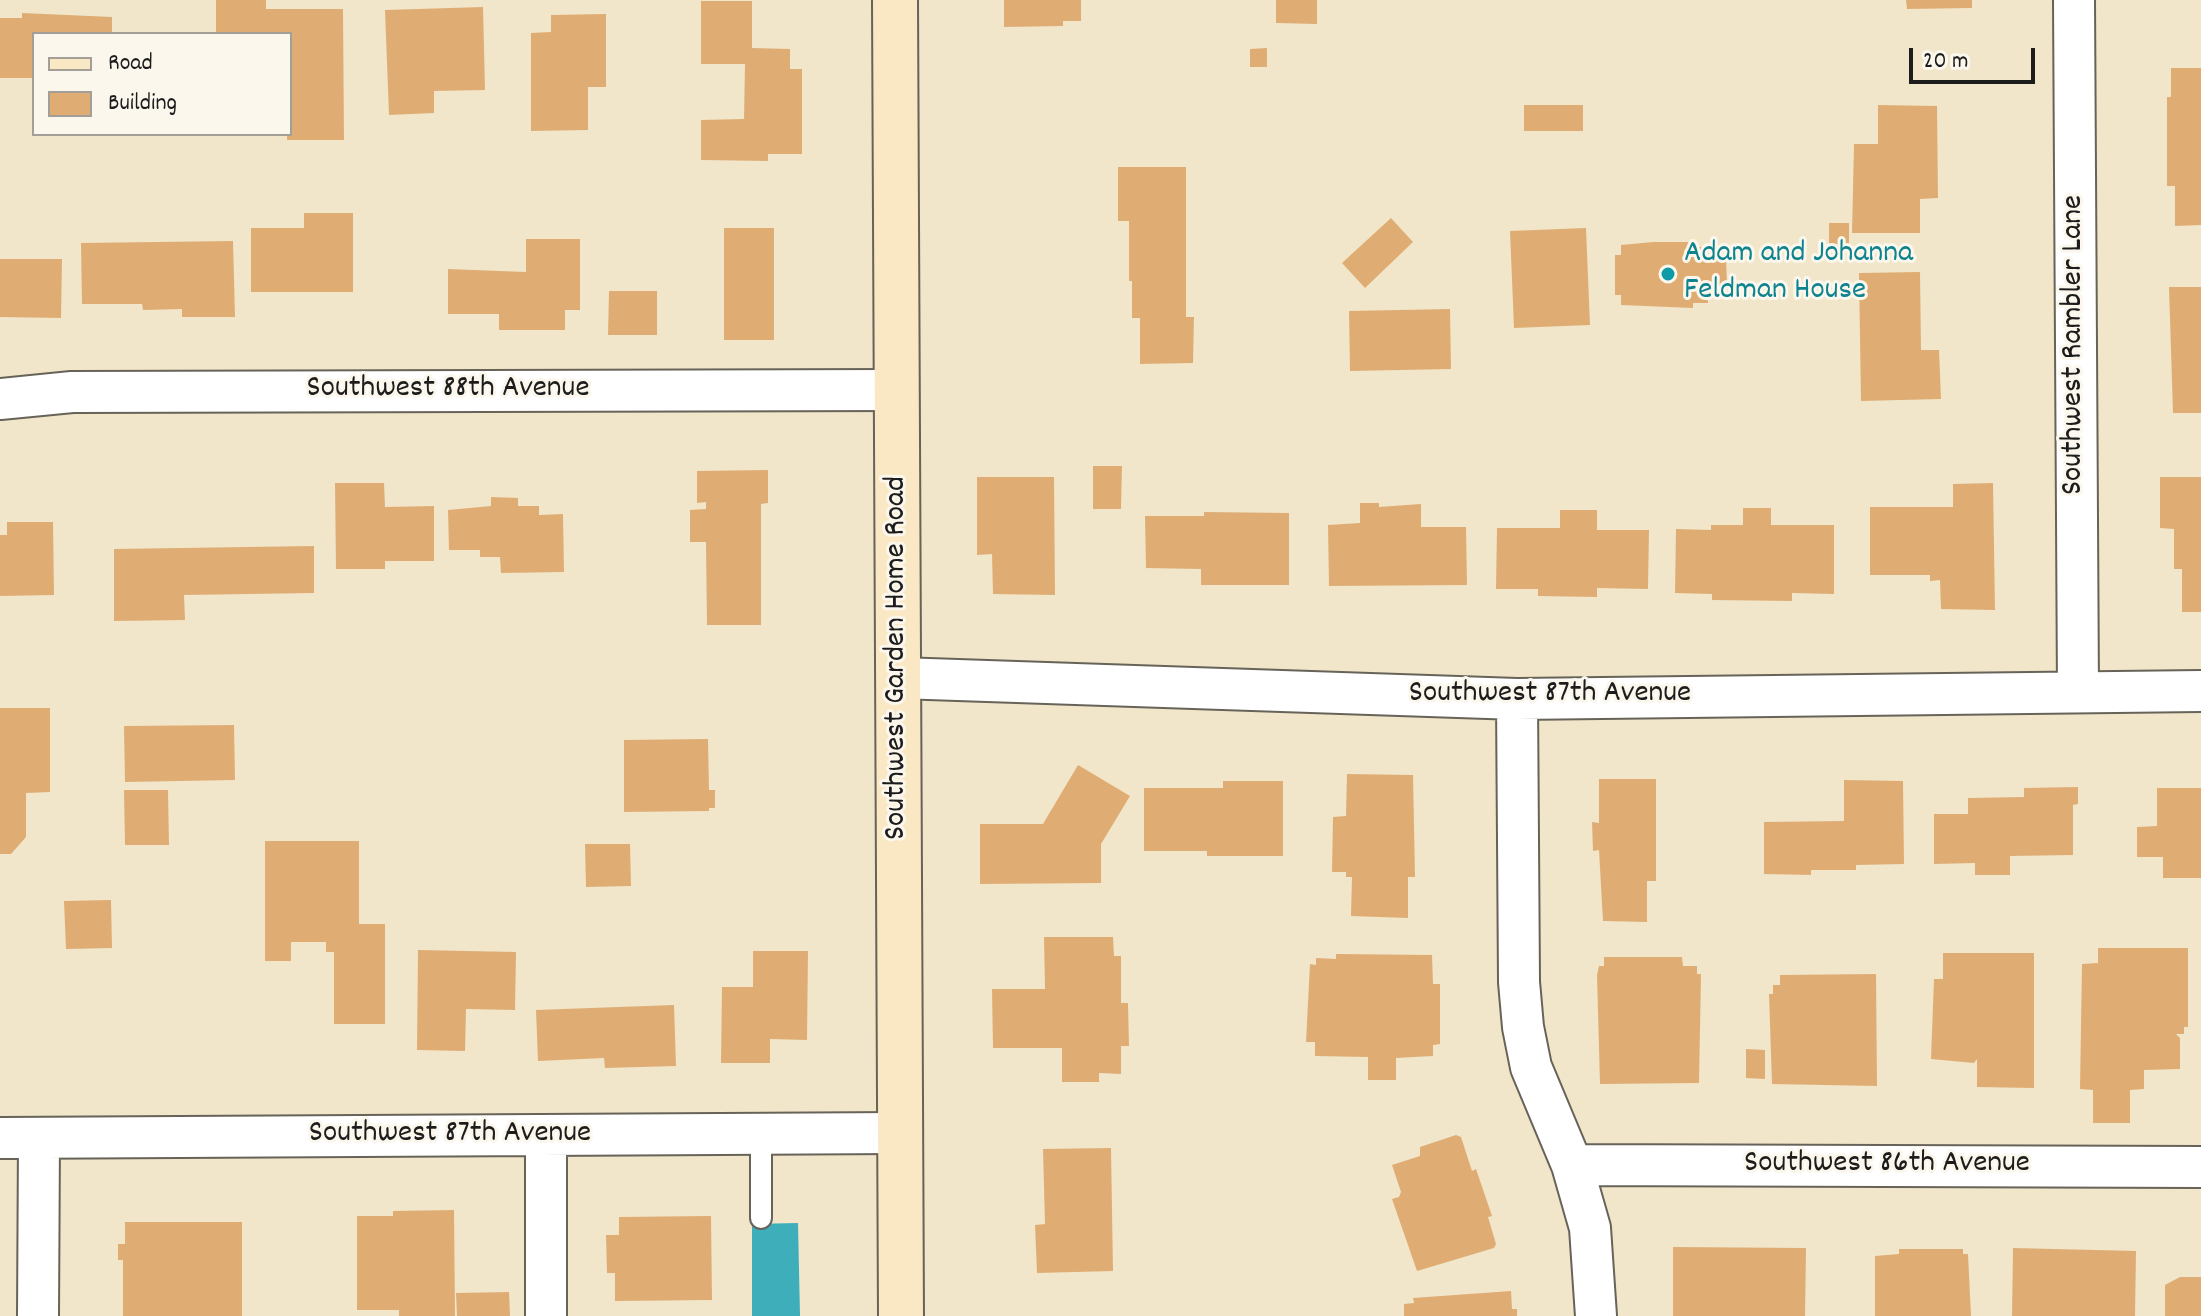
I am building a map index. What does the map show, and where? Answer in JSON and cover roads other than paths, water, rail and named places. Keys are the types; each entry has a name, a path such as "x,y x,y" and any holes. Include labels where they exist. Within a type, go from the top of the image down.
{"main road":[{"name":"Southwest Garden Home Road","path":"895,0 901,1316"}],"street":[{"name":"Southwest Rambler Lane","path":"2074,0 2078,690"},
{"name":"Southwest 88th Avenue","path":"0,399 88,392 897,390"},
{"name":"Southwest 87th Avenue","path":"899,678 1517,699 2078,690 2201,691"},
{"path":"1517,699 1519,982 1523,1027 1531,1067 1572,1165 1590,1228 1596,1316"},
{"name":"Southwest 87th Avenue","path":"19,1139 900,1133"},
{"path":"546,1135 546,1316"},
{"path":"19,1139 38,1316"},
{"name":"Southwest 86th Avenue","path":"1572,1165 2201,1167"}],"lane":[{"path":"761,1134 761,1218"}],"water":[{"path":"798,1223 800,1316 752,1316 752,1224"}],"place":[{"name":"Adam and Johanna Feldman House","path":"1668,274"}]}
